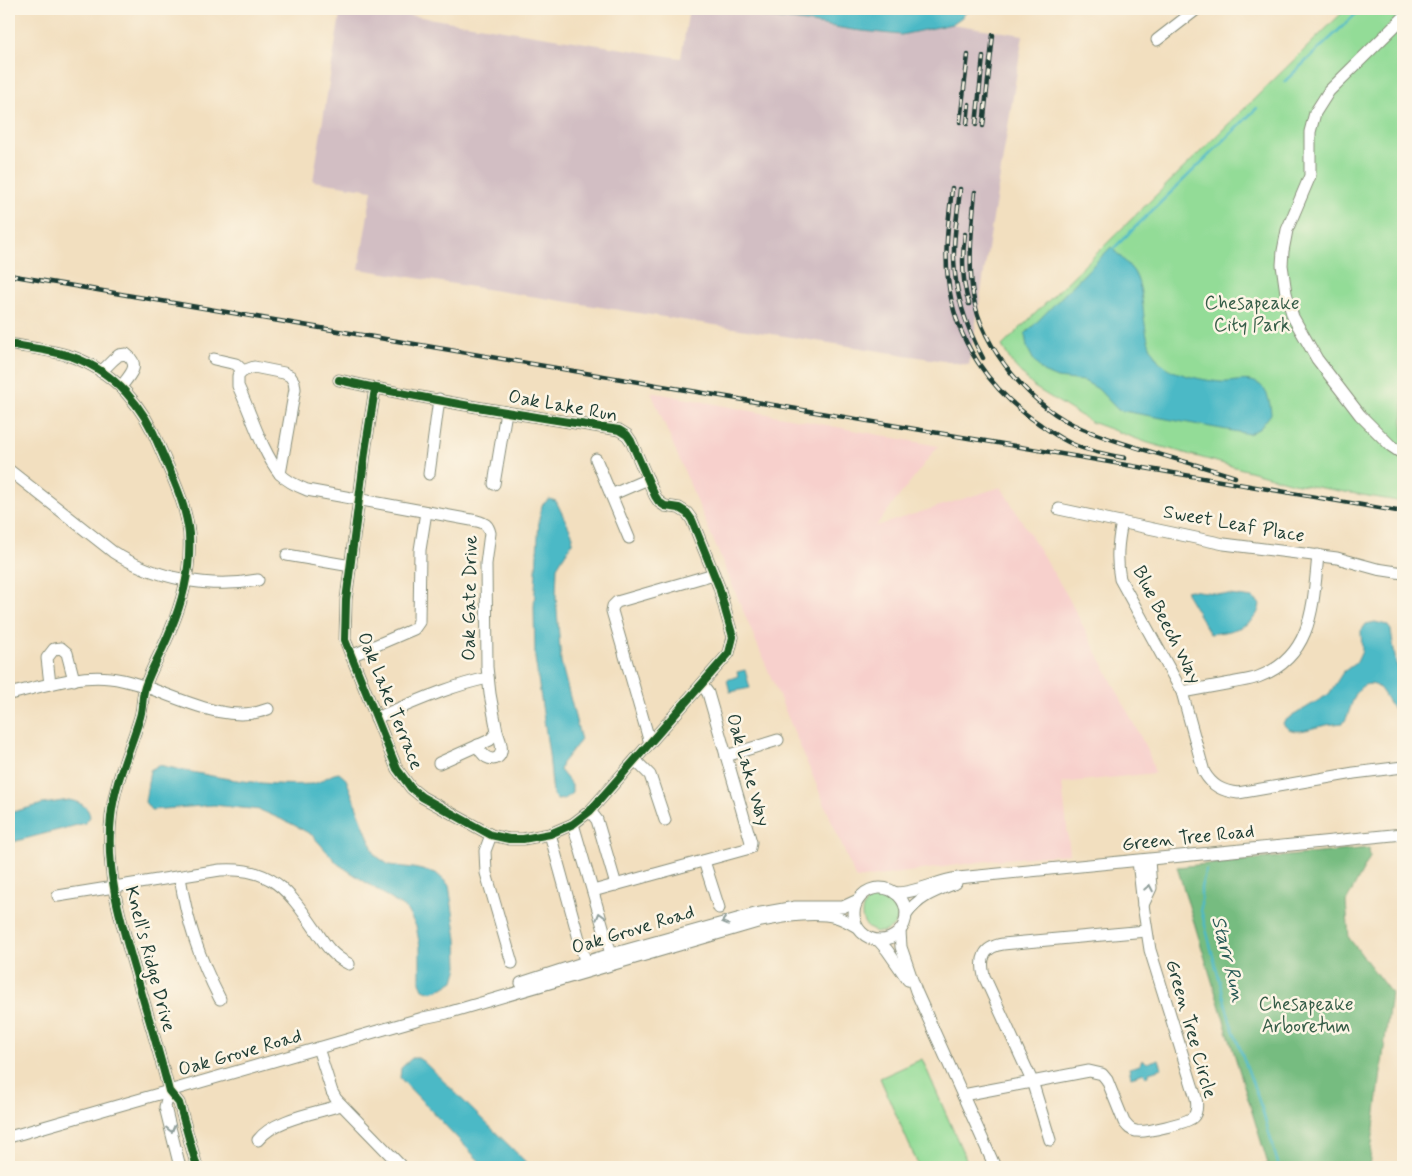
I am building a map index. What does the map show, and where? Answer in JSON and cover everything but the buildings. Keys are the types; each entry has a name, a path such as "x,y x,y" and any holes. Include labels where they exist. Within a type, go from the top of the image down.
{"street":[{"path":"1157,40 1197,9"},
{"path":"1403,18 1320,102 1312,121 1309,144 1310,176 1288,230 1282,260 1286,294 1293,317 1306,342 1360,415 1391,446 1403,454"},
{"name":"Knell's Ridge Drive","path":"9,344 71,356 101,372 121,387 132,398 149,422 184,510 189,534 189,558 182,596 171,630 145,687 141,715 115,792 111,816 110,858 117,909 169,1091"},
{"path":"101,372 119,355 126,354 132,359 134,369 121,387"},
{"path":"214,360 236,364 243,371"},
{"path":"254,367 284,373 290,376 294,382 295,389 280,474 264,446 238,386 238,376 243,371 254,367"},
{"name":"Oak Lake Run","path":"338,380 506,412 619,430 631,441 659,502 672,508 679,508 687,513 692,520 714,574 733,642 727,656 702,685 590,810 573,824"},
{"name":"Oak Lake Terrace","path":"375,388 359,500 344,630 350,656 397,769 411,788 422,797 491,835 509,839 523,839 550,834 573,824"},
{"path":"429,474 439,399"},
{"path":"494,484 506,412"},
{"path":"596,459 629,538"},
{"path":"9,470 121,557 148,570 218,584 238,584 258,580"},
{"name":"Oak Gate Drive","path":"280,474 307,490 483,522 488,528 490,533 486,564 488,678 502,750 500,755 492,759 482,754 478,745"},
{"path":"611,495 648,480"},
{"name":"Sweet Leaf Place","path":"1059,509 1224,544 1337,558 1377,569 1403,573"},
{"path":"350,656 414,629 420,622 420,562 426,512"},
{"name":"Blue Beech Way","path":"1122,522 1117,544 1117,562 1120,578 1182,692 1204,772 1209,782 1217,788 1228,792 1238,792 1403,767"},
{"path":"287,555 351,566"},
{"path":"1182,692 1256,678 1272,671 1288,660 1303,639 1309,624 1318,555"},
{"path":"650,744 612,611 613,606 617,602 714,574"},
{"path":"50,684 47,658 54,649 61,648 67,653 74,680"},
{"path":"9,694 74,680 108,678 127,681 184,702 238,714 252,714 268,709"},
{"path":"376,718 446,689 488,678"},
{"name":"Oak Lake Way","path":"593,892 746,850 751,845 708,693 702,685"},
{"path":"439,763 493,738 497,732"},
{"path":"726,756 778,740"},
{"path":"635,760 650,775 665,820"},
{"path":"590,810 597,820 616,885"},
{"path":"573,824 612,959"},
{"path":"550,834 587,967"},
{"name":"Green Tree Road","path":"895,892 908,893 946,879 1403,834"},
{"path":"491,835 485,851 486,873 512,963"},
{"name":"Green Tree Circle","path":"963,1095 1089,1071 1097,1072 1107,1080 1128,1128 1147,1132 1187,1120 1193,1116 1197,1106 1196,1098 1146,932 1143,905 1143,860"},
{"path":"704,861 719,908"},
{"path":"58,896 180,876 229,870 247,871 267,878 290,894 328,950 349,964"},
{"path":"180,876 185,909 195,943 220,999"},
{"name":"Green Tree Road","path":"906,915 912,906 921,899 976,877"},
{"path":"879,941 890,939 900,931 905,924 906,915 904,903 895,892 878,888 865,893 858,900 854,912 857,927 865,936 879,941 888,950 916,992"},
{"name":"Oak Grove Road","path":"9,1137 423,1018 447,1013 754,914 795,907 843,907 858,900"},
{"name":"Oak Grove Road","path":"612,959 761,921 785,917 836,917 857,927"},
{"path":"900,931 901,948 916,992 995,1167"},
{"path":"1050,1140 1032,1081 984,976 982,968 985,954 990,948 1002,944 1146,932"},
{"path":"318,1048 332,1092 341,1105 402,1167"},
{"path":"169,1091 165,1107 180,1167"},
{"path":"169,1091 179,1103 196,1167"},
{"path":"258,1140 270,1129 280,1124 341,1105"}],"shaded area":[{"path":"341,9 383,9 383,11 681,58 689,9 854,9 1023,35 969,365 359,269 372,190 313,181"},
{"path":"651,392 938,446 876,526 1001,487 1067,595 1148,751 1155,773 1062,783 1070,854 994,860 856,879"}],"green space":[{"name":"Chesapeake City Park","path":"1346,9 1403,9 1403,502 1293,483 1148,443 1091,422 1034,387 1012,363 1002,346"},
{"name":"Chesapeake Arboretum","path":"1369,848 1370,857 1346,902 1349,938 1391,993 1369,1167 1256,1167 1268,1164 1177,867"},
{"path":"880,896 892,902 898,914 892,926 880,932 868,926 862,914 868,902"},
{"path":"922,1059 968,1164 961,1167 919,1167 880,1078"}],"water":[{"path":"745,9 969,9 952,24 901,35 764,17"},
{"path":"1111,247 1134,272 1141,294 1146,332 1155,356 1168,368 1190,376 1221,382 1251,381 1261,386 1267,394 1271,414 1260,428 1249,434 1118,410 1098,389 1084,381 1057,378 1043,372 1034,361 1027,347 1025,334"},
{"path":"549,499 556,501 573,536 572,543 557,567 556,597 561,662 581,740 562,763 560,770 572,785 572,793 565,799 557,800 553,795 535,658 534,607 539,519 542,505"},
{"path":"1186,591 1253,598 1260,604 1258,612 1254,618 1241,627 1226,632 1210,634 1186,593"},
{"path":"1375,622 1387,625 1391,630 1396,663 1403,681 1403,717 1398,714 1378,687 1367,684 1357,692 1343,723 1302,731 1287,728 1283,724 1284,721 1329,694 1343,672 1357,662 1362,651 1361,631 1366,624"},
{"path":"745,670 750,688 730,692 727,680 738,676 737,672"},
{"path":"159,765 216,777 273,784 311,784 339,773 346,779 375,855 389,865 436,873 449,885 457,939 458,967 454,981 443,988 431,992 423,989 420,982 420,947 416,926 406,909 338,864 312,835 260,810 214,805 151,810 145,802 150,770"},
{"path":"69,800 86,807 90,817 85,823 9,843 9,813 43,804"},
{"path":"412,1058 418,1058 424,1062 531,1167 485,1167 400,1078 401,1068"},
{"path":"1159,1059 1162,1068 1149,1072 1149,1075 1146,1076 1144,1073 1131,1077 1129,1068 1140,1065 1141,1061 1144,1060 1147,1063"}],"waterway":[{"path":"1285,81 1361,9"},
{"path":"1113,249 1257,108"},
{"name":"Starr Run","path":"1206,870 1201,887 1201,910 1230,1021 1262,1109 1279,1167"}],"railway":[{"path":"983,126 993,35"},
{"path":"960,122 968,55"},
{"path":"976,125 983,57"},
{"path":"967,124 969,104"},
{"path":"952,188 948,222 948,279 958,323 978,362 1006,397 1023,412 1054,434 1067,442 1083,448 1125,458"},
{"path":"960,189 955,233 955,272 962,310 971,335 983,358"},
{"path":"975,192 971,256 973,295 978,315 998,356 1028,392 1046,407 1083,429 1120,443 1235,477"},
{"path":"965,234 963,269 969,304"},
{"path":"9,275 1403,512"}],"cycle path":[{"path":"9,344 73,357 102,372 115,382 137,405 146,419 174,480 185,512 189,534 189,559 185,584 175,620 145,687 140,717 116,791 111,817 110,856 115,894 124,932 169,1091 179,1103 197,1167"},
{"path":"339,380 443,401 619,430 627,435 631,441 659,502 665,506 679,508 687,513 692,520 719,587 733,637 729,653 590,811 573,824 550,834 523,839 509,839 491,835 422,797 411,788 397,769 345,640 346,600 375,389"}]}
